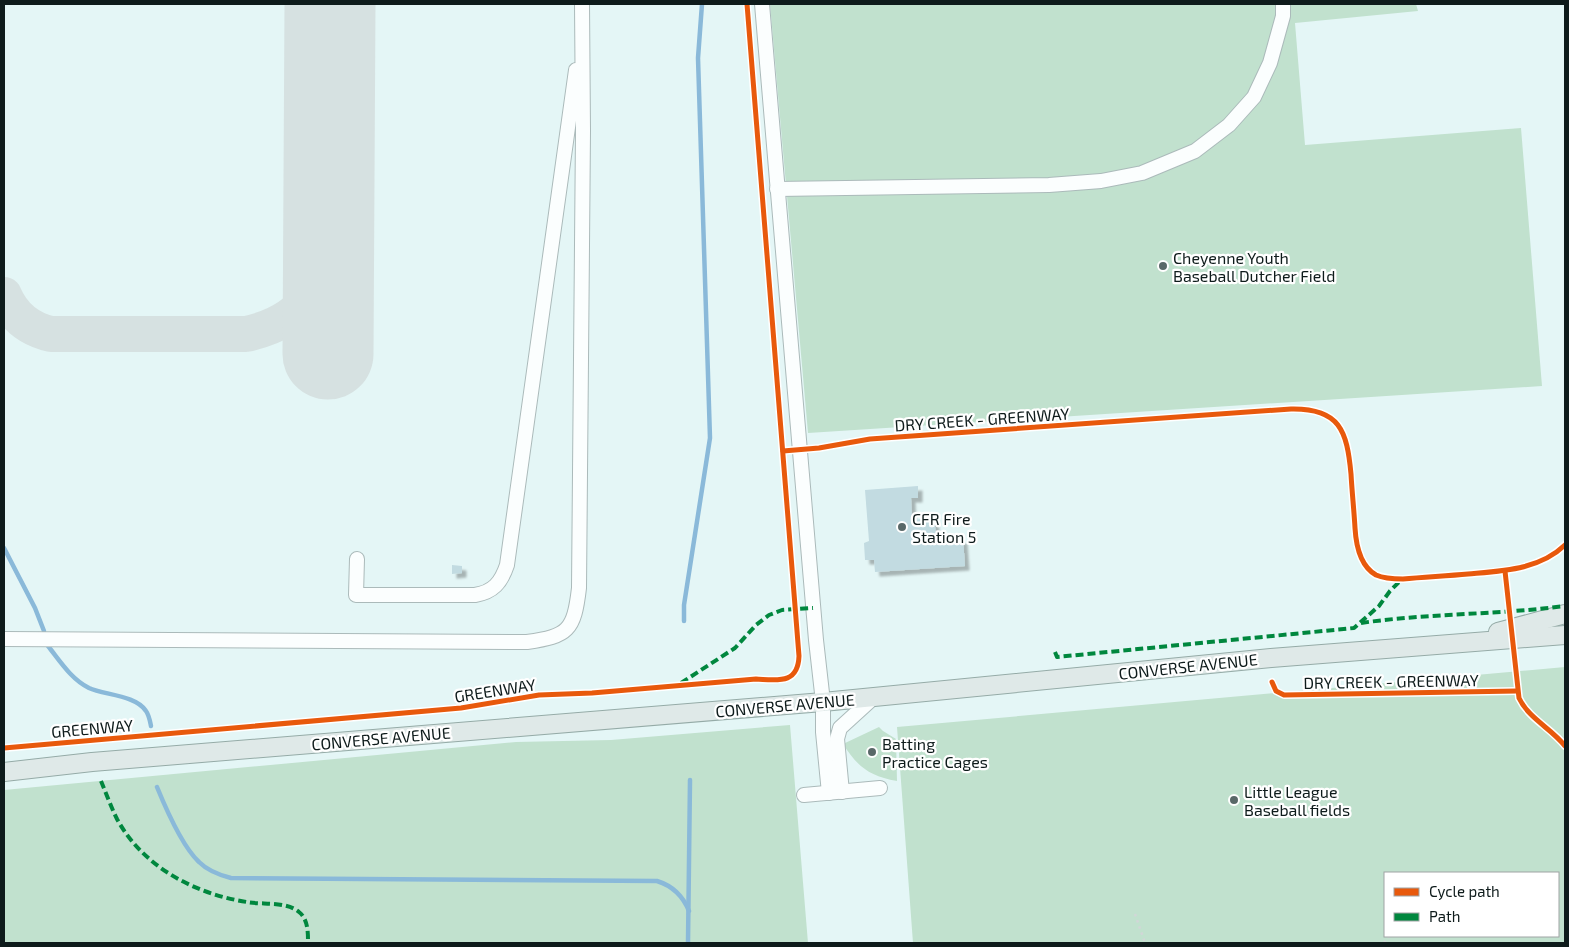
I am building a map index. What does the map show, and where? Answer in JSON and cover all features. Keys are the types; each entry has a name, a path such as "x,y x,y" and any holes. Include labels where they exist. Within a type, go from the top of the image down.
{"main road":[{"path":"1457,643 1565,614"},
{"name":"CONVERSE AVENUE","path":"4,772 92,762 823,702 1271,658 1565,635"}],"lane":[{"path":"4,639 526,642 551,638 561,634 569,627 576,608 579,588 584,131 582,4"},
{"path":"762,4 823,702 823,732 835,792"},
{"path":"777,189 1049,185 1101,181 1142,173 1195,151 1229,125 1254,97 1270,63 1284,16 1283,4"},
{"path":"358,558 356,595 474,595 486,593 495,587 503,577 507,565 582,25"},
{"path":"835,792 837,746 840,728 874,697"},
{"path":"804,795 880,788"}],"path":[{"path":"1134,914 1145,943"}],"green space":[{"name":"Cheyenne Youth Baseball Dutcher Field","path":"770,4 1416,4 1418,11 1295,23 1305,145 1521,128 1542,386 808,433"},
{"name":"Little League Baseball fields","path":"1565,667 1565,943 913,943 897,727"},
{"path":"790,725 808,943 4,943 4,790 516,742 611,740"},
{"name":"Batting Practice Cages","path":"879,727 896,739 897,781 879,776 865,769 854,759 843,744"}],"building":[{"name":"CFR Fire Station 5","path":"918,486 918,498 911,498 912,520 934,518 936,535 942,535 942,540 963,539 965,566 875,572 874,560 865,560 864,543 869,541 865,490"},
{"path":"452,565 462,566 462,573 452,574"}],"waterway":[{"path":"684,621 684,605 710,438 698,58 702,4"},
{"path":"4,548 35,608 44,631"},
{"path":"48,646 66,669 89,688 128,699 141,706 148,714 151,726"},
{"path":"688,943 690,780"},
{"path":"157,787 175,827 193,855 202,865 210,870 231,878 657,881 677,892 689,911"}],"taxiway":[{"path":"4,295 12,309 29,325 51,334 246,334 268,328 285,319 299,309 309,296 317,282 322,265 329,225"}],"runway":[{"path":"328,354 330,4"}],"marked path":[{"path":"1055,652 1057,657 1354,628 1379,606 1402,579"},
{"path":"1361,623 1412,617 1565,606"},
{"path":"681,683 735,648 756,625 769,615 782,610 813,608"},
{"path":"101,781 117,819 128,836 156,864 172,876 208,892 247,902 288,906 294,909 302,915 306,922 308,943"}],"cycle path":[{"name":"GREENWAY","path":"4,748 461,708 539,695 592,693 756,679 779,680 785,679 795,672 799,656 747,4"},
{"name":"DRY CREEK - GREENWAY","path":"783,451 819,448 870,439 1291,409 1307,410 1330,418 1338,425 1343,434 1347,446 1351,474 1358,548 1366,566 1376,575 1386,578 1403,579 1520,568 1544,560 1565,545"},
{"path":"1505,571 1519,698 1528,712 1565,746"},
{"name":"DRY CREEK - GREENWAY","path":"1272,682 1276,691 1284,695 1517,691"}],"place":[{"name":"Cheyenne Youth Baseball Dutcher Field","path":"1163,266"},
{"name":"CFR Fire Station 5","path":"902,527"},
{"name":"Batting Practice Cages","path":"872,752"},
{"name":"Little League Baseball fields","path":"1234,800"}]}
